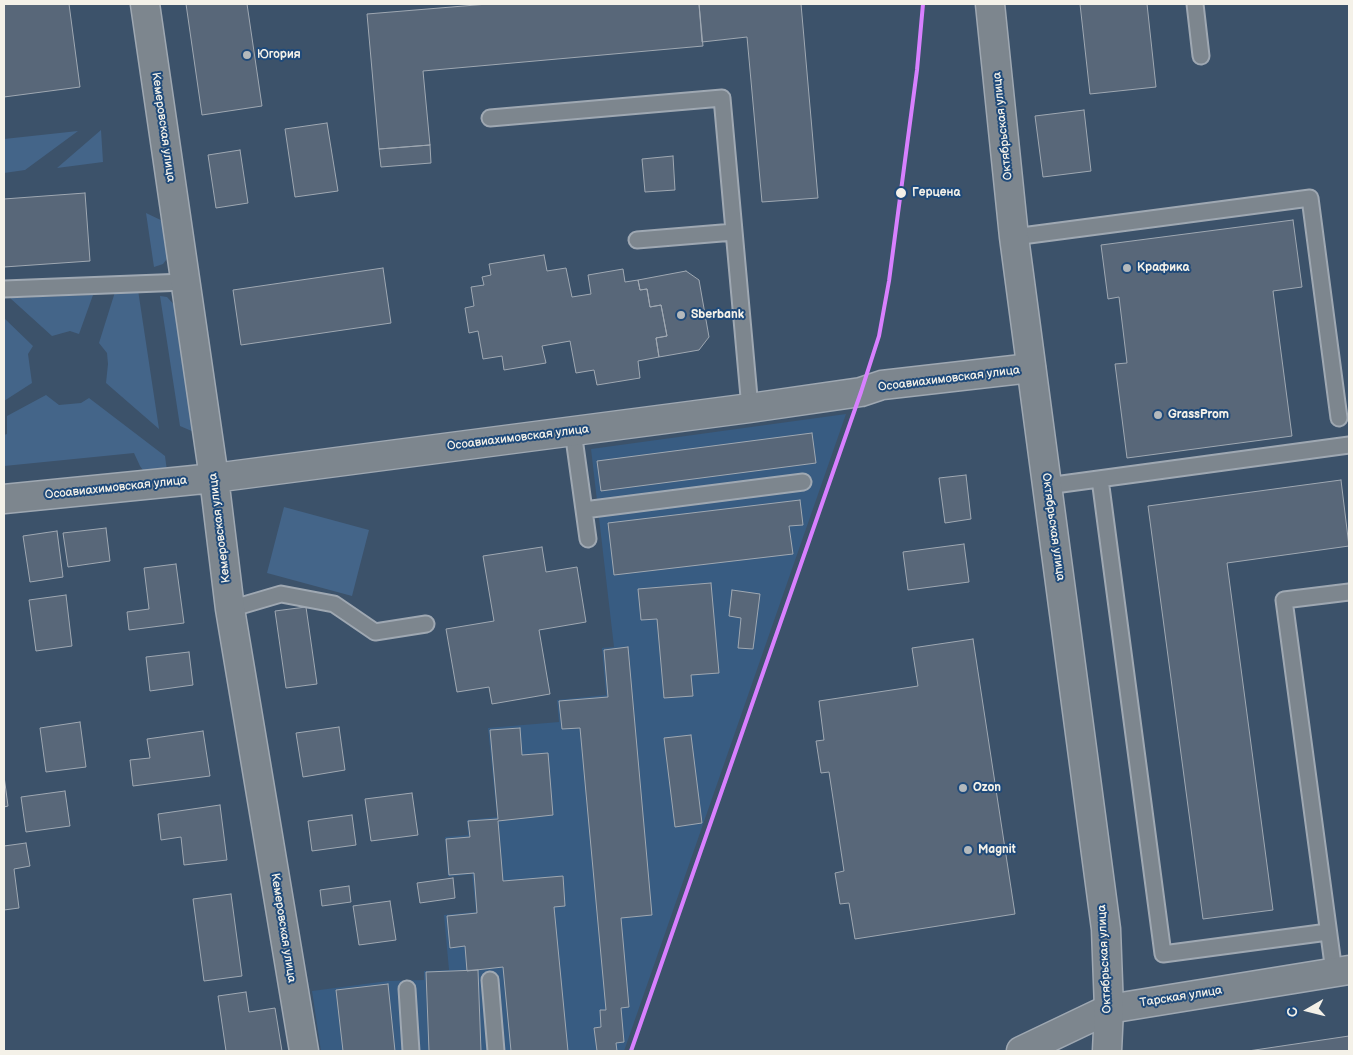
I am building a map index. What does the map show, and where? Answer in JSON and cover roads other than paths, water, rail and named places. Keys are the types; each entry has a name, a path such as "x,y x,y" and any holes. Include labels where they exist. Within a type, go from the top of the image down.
{"street":[{"name":"Кемеровская улица","path":"145,4 214,478 230,609 304,1051"},
{"name":"Октябрьская улица","path":"990,4 1014,237 1106,929 1109,1009 1107,1051"},
{"name":"Осоавиахимовская улица","path":"4,499 214,478 750,408 860,392 882,385 1031,368"},
{"name":"Тарская улица","path":"1021,1051 1109,1009 1342,971"}],"lane":[{"path":"1195,4 1201,56"},
{"path":"490,118 722,98 750,408"},
{"path":"1014,237 1310,198 1338,418"},
{"path":"638,240 734,232"},
{"path":"4,289 186,282"},
{"path":"573,431 588,539"},
{"path":"1047,486 1349,446"},
{"path":"1100,479 1163,954 1328,932"},
{"path":"584,510 803,482"},
{"path":"1342,971 1328,932 1284,600 1349,592"},
{"path":"230,609 281,594 334,604 375,632 426,624"},
{"path":"490,980 496,1051"},
{"path":"407,989 410,1051"}],"place":[{"name":"Югория","path":"247,55"},
{"name":"Герцена","path":"901,193"},
{"name":"Крафика","path":"1127,268"},
{"name":"Sberbank","path":"681,315"},
{"name":"GrassProm","path":"1158,415"},
{"name":"Ozon","path":"963,788"},
{"name":"Magnit","path":"968,850"}]}
